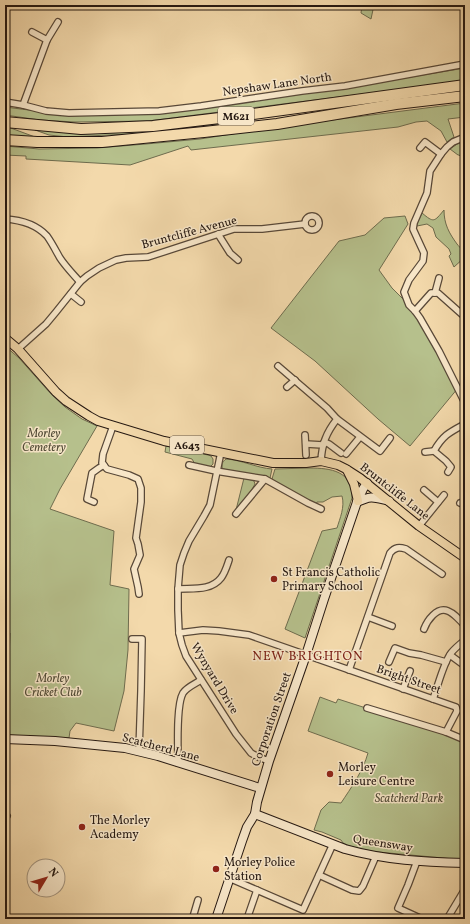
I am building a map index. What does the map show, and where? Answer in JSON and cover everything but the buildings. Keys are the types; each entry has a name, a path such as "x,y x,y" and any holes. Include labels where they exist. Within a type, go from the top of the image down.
{"highway":[{"name":"M621","path":"5,122 81,129 153,126 465,85"},
{"name":"M621","path":"5,140 37,142 102,142 278,124 396,104 465,96"}],"main road":[{"name":"Bruntcliffe Lane","path":"5,338 18,349 56,392 89,416 100,422 164,441 273,463 306,463 321,461 338,465 367,483 419,526 465,558"},
{"path":"346,469 354,484 357,502 371,497 390,502"},
{"name":"Corporation Street","path":"216,919 244,834 255,814 256,802 260,788 357,502 367,483"},
{"name":"Scatcherd Lane","path":"5,739 67,742 110,746 139,751 260,788"},
{"name":"Queensway","path":"255,814 358,853 417,861 465,863"}],"street":[{"path":"23,105 47,40 58,22"},
{"path":"32,32 47,40"},
{"name":"Nepshaw Lane North","path":"5,102 46,111 158,111 345,86 465,64"},
{"path":"465,137 453,142 447,147 430,171 427,193 414,223 413,229 424,252 422,262 409,280 404,292 409,305 416,311 439,351 465,402"},
{"path":"420,148 425,142 441,154"},
{"path":"5,219 28,223 40,230 47,237 61,260 80,282"},
{"name":"Bruntcliffe Avenue","path":"18,349 46,324 80,282 99,268 116,260 154,255 234,229 262,229 305,224"},
{"path":"218,234 230,252 238,260"},
{"path":"435,294 439,278"},
{"path":"416,311 431,293 438,293 465,317"},
{"path":"71,294 81,302"},
{"path":"278,366 327,408 337,419 380,451 390,438"},
{"path":"287,388 295,380"},
{"path":"321,461 323,443 327,433 337,419"},
{"path":"434,451 446,434 465,424"},
{"path":"113,426 103,454 102,463 107,469 138,479 141,488 141,502 136,538 140,555 134,569 139,594"},
{"path":"305,435 306,455"},
{"path":"306,444 329,444 344,453 360,437"},
{"path":"425,452 434,451 446,461 451,467 448,472"},
{"name":"Wynyard Drive","path":"221,452 210,505 189,541 180,565 178,589 179,633 186,656 236,734 251,753 269,761"},
{"path":"94,502 84,498 92,473 104,465"},
{"path":"189,465 265,479 321,509"},
{"path":"236,514 265,479"},
{"path":"424,490 438,502"},
{"path":"419,526 444,495"},
{"path":"349,670 390,553 396,548 401,547 411,551 442,574"},
{"path":"178,589 204,588 213,585 220,578 229,560"},
{"path":"424,629 430,618 443,610 447,611 465,626"},
{"path":"368,617 392,626"},
{"name":"Bright Street","path":"179,633 203,630 249,635 456,707 457,711 446,732"},
{"path":"132,639 142,639 139,751"},
{"path":"433,699 446,662 457,646 465,640"},
{"path":"389,662 395,648 446,662"},
{"path":"450,655 465,666"},
{"path":"403,689 410,671"},
{"path":"178,763 180,700 188,688 201,680"},
{"path":"367,708 446,732 465,740"},
{"path":"229,878 303,910 333,844"},
{"path":"319,875 352,890 359,891 363,886 376,856"},
{"path":"417,861 398,908 422,919"},
{"path":"447,919 465,889"},
{"path":"248,919 257,890"},
{"path":"198,900 192,918 200,919"}],"green space":[{"path":"362,5 374,5 371,19 361,13"},
{"path":"465,68 465,81 148,121 75,122 40,120 5,115 5,107 68,115 114,115 368,84"},
{"path":"465,103 465,117 448,119 454,137 447,142 441,131 427,121 416,122 398,127 191,150 188,146 130,165 26,159 26,156 5,155 5,146 39,149 97,148 200,139 270,128"},
{"path":"233,122 150,133 68,137 49,135 35,130"},
{"path":"5,126 8,127 35,137 5,135"},
{"path":"460,142 465,148 465,160 450,149"},
{"path":"444,210 448,228 465,255 465,257 454,267 449,256 451,254 449,249 436,237 433,228 427,224 417,226 422,213 434,220"},
{"path":"405,216 408,224 379,270 392,288 415,311 458,388 410,446 378,419 315,361 271,328 339,241 365,235 384,218"},
{"path":"5,346 19,358 51,394 65,407 82,419 97,426 50,509 114,531 110,585 129,589 128,650 124,691 114,731 76,723 70,731 69,738 6,735 10,633 5,633"},
{"path":"166,446 211,456 213,459 213,464 208,467 195,464 192,459 165,452"},
{"path":"226,459 272,469 270,478 268,479 223,469 222,464"},
{"path":"309,468 333,470 345,477 349,482 352,498 305,638 285,629 322,531 337,528 343,508 343,500 342,496 332,497 323,502 317,502 316,504 281,486 272,479 275,469"},
{"path":"244,478 254,481 255,484 236,510"},
{"name":"Scatcherd Park","path":"320,697 336,703 338,699 465,740 465,860 367,851 349,846 341,840 314,830 321,810 329,802 341,803 360,773 368,753 308,731"}],"place":[{"name":"St Francis Catholic Primary School","path":"274,579"},
{"name":"Morley Leisure Centre","path":"330,774"},
{"name":"The Morley Academy","path":"82,827"},
{"name":"Morley Police Station","path":"216,869"}],"district":[{"name":"NEW BRIGHTON","path":"308,655"}],"park label":[{"name":"Morley Cemetery","path":"44,440"},
{"name":"Morley Cricket Club","path":"53,685"}]}
